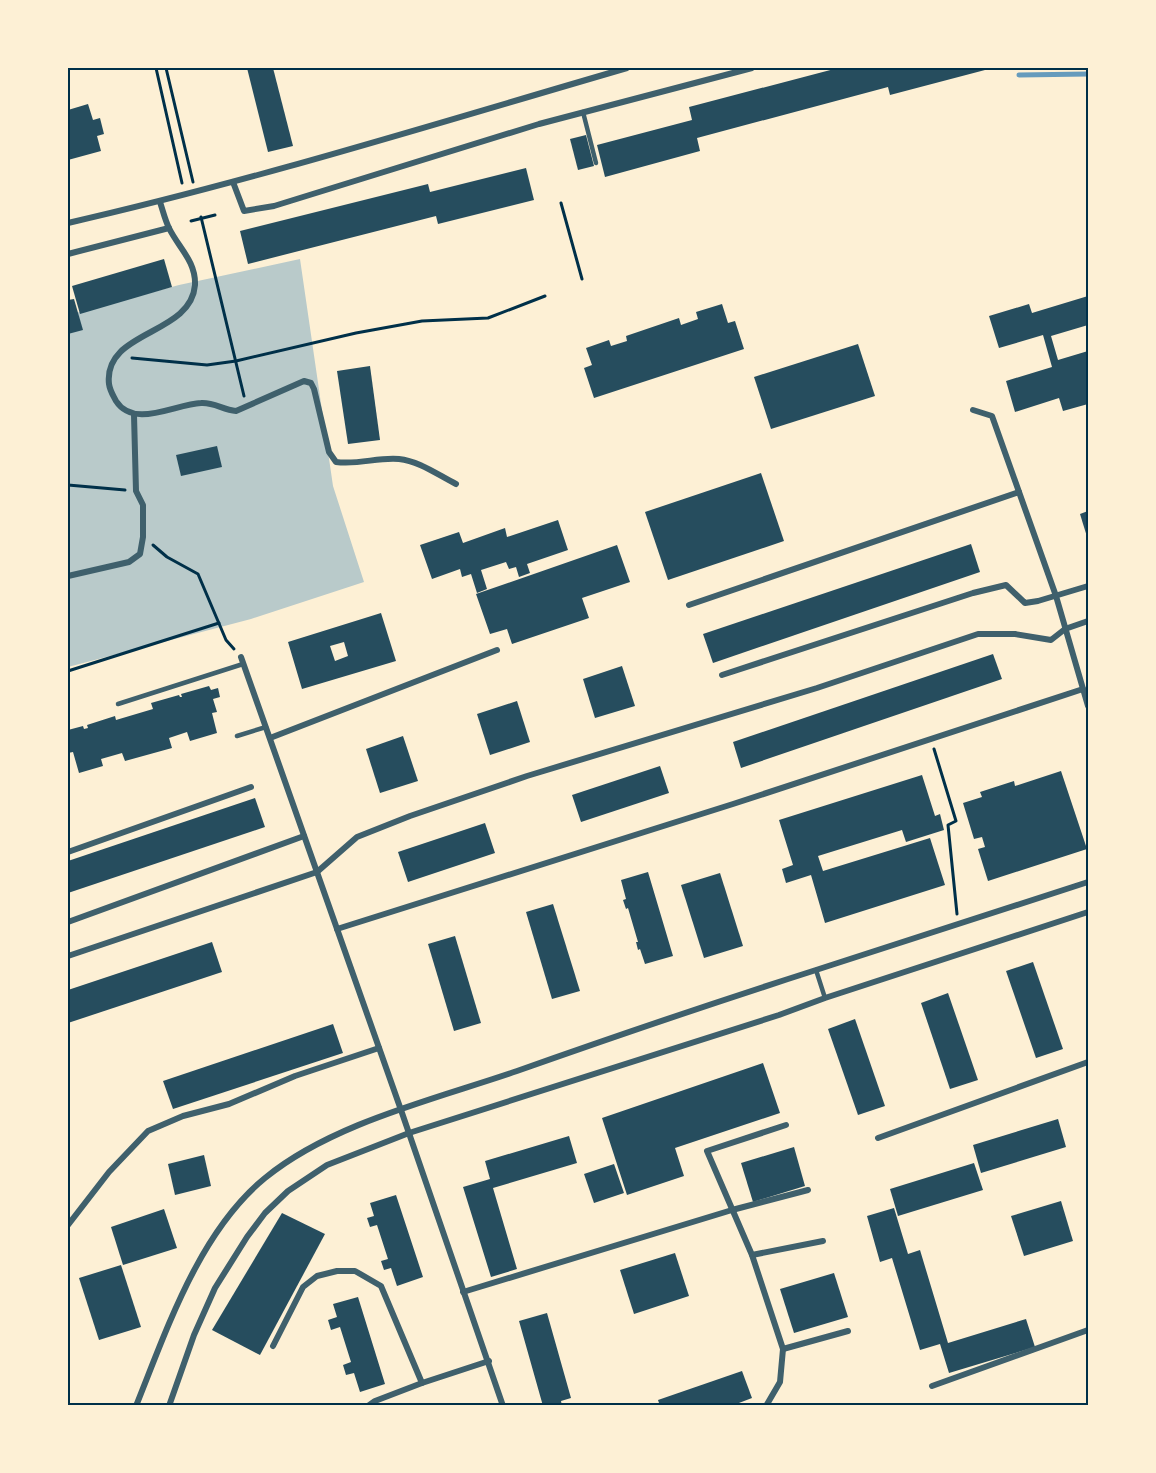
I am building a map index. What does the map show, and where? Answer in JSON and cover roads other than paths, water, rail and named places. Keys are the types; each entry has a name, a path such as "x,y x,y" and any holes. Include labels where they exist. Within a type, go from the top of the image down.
{"street":[{"path":"68,224 195,193 627,68"},
{"path":"233,182 244,211 274,206 539,124 752,68"},
{"path":"159,202 169,228 192,265 195,283 192,298 186,309 170,322 140,337 116,357 108,372 110,391 120,407 134,415 201,403 214,404 224,410 236,411 304,381 310,383 314,389 329,452 336,462 352,464 398,459 422,466 456,484"},
{"path":"68,254 169,228"},
{"path":"973,410 992,416 1056,596 1089,706"},
{"path":"68,576 129,562 140,554 144,537 143,505 136,491 134,415"},
{"path":"689,605 1019,492"},
{"path":"722,675 974,592 1006,585 1025,603 1089,586"},
{"path":"68,956 317,872 357,837 410,816 527,776 703,724 978,634 1015,634 1051,640 1065,629 1089,621"},
{"path":"270,738 497,650"},
{"path":"242,661 503,1406"},
{"path":"337,929 733,804 1083,689"},
{"path":"68,852 250,787"},
{"path":"68,922 304,836"},
{"path":"136,1406 180,1301 208,1248 239,1203 266,1178 301,1154 350,1129 624,1033 1089,882"},
{"path":"169,1406 194,1335 215,1288 247,1237 265,1213 288,1191 327,1165 409,1133 779,1015 1089,912"},
{"path":"68,1225 109,1173 148,1131 183,1116 230,1104 295,1076 379,1048"},
{"path":"878,1138 1089,1062"},
{"path":"766,1406 780,1382 783,1349 752,1255 707,1151 786,1125"},
{"path":"463,1292 732,1210 808,1190"},
{"path":"752,1255 823,1241"},
{"path":"273,1346 303,1287 317,1276 337,1271 355,1271 381,1286 422,1383"},
{"path":"932,1386 1089,1330"},
{"path":"783,1349 848,1331"},
{"path":"368,1406 422,1383 489,1361"},
{"path":"131,1406 141,1394"}],"lane":[{"path":"583,112 596,163"},
{"path":"118,704 242,661"},
{"path":"237,736 266,727"},
{"path":"816,970 825,998"}],"waterway":[{"path":"1019,75 1088,74"}]}
